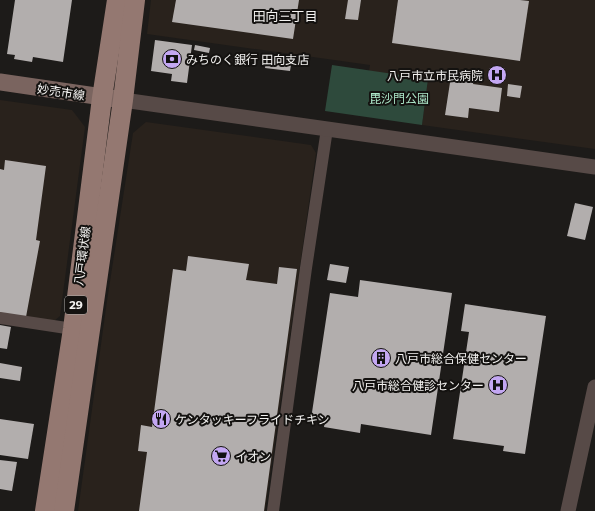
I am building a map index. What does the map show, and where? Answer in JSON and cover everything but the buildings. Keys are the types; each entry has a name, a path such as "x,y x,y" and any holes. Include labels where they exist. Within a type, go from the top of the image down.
{"main road":[{"name":"八戸環状線","path":"45,511 73,329 102,98 117,0"},
{"name":"八戸環状線","path":"64,511 123,100 135,0"},
{"name":"妙売市線","path":"0,82 123,100"}],"street":[{"path":"123,100 595,167"},
{"path":"273,511 306,268 327,130"},
{"path":"0,318 73,329"},
{"path":"568,511 595,386"}],"shaded area":[{"name":"八戸市立市民病院","path":"151,0 595,0 595,149 422,125 428,79 369,71 370,65 147,34"},
{"path":"0,100 72,110 85,127 60,316 54,321 0,313"},
{"path":"146,122 311,145 316,153 265,511 78,511 107,301 133,133"}],"green space":[{"name":"毘沙門公園","path":"332,65 428,79 422,125 325,111"}],"place":[{"name":"みちのく銀行 田向支店","path":"172,59"},
{"name":"八戸市立市民病院","path":"497,75"},
{"name":"八戸市総合保健センター","path":"381,358"},
{"name":"八戸市総合健診センター","path":"498,385"},
{"name":"ケンタッキーフライドチキン","path":"161,419"},
{"name":"イオン","path":"221,456"}],"district":[{"name":"田向三丁目","path":"285,16"}]}
